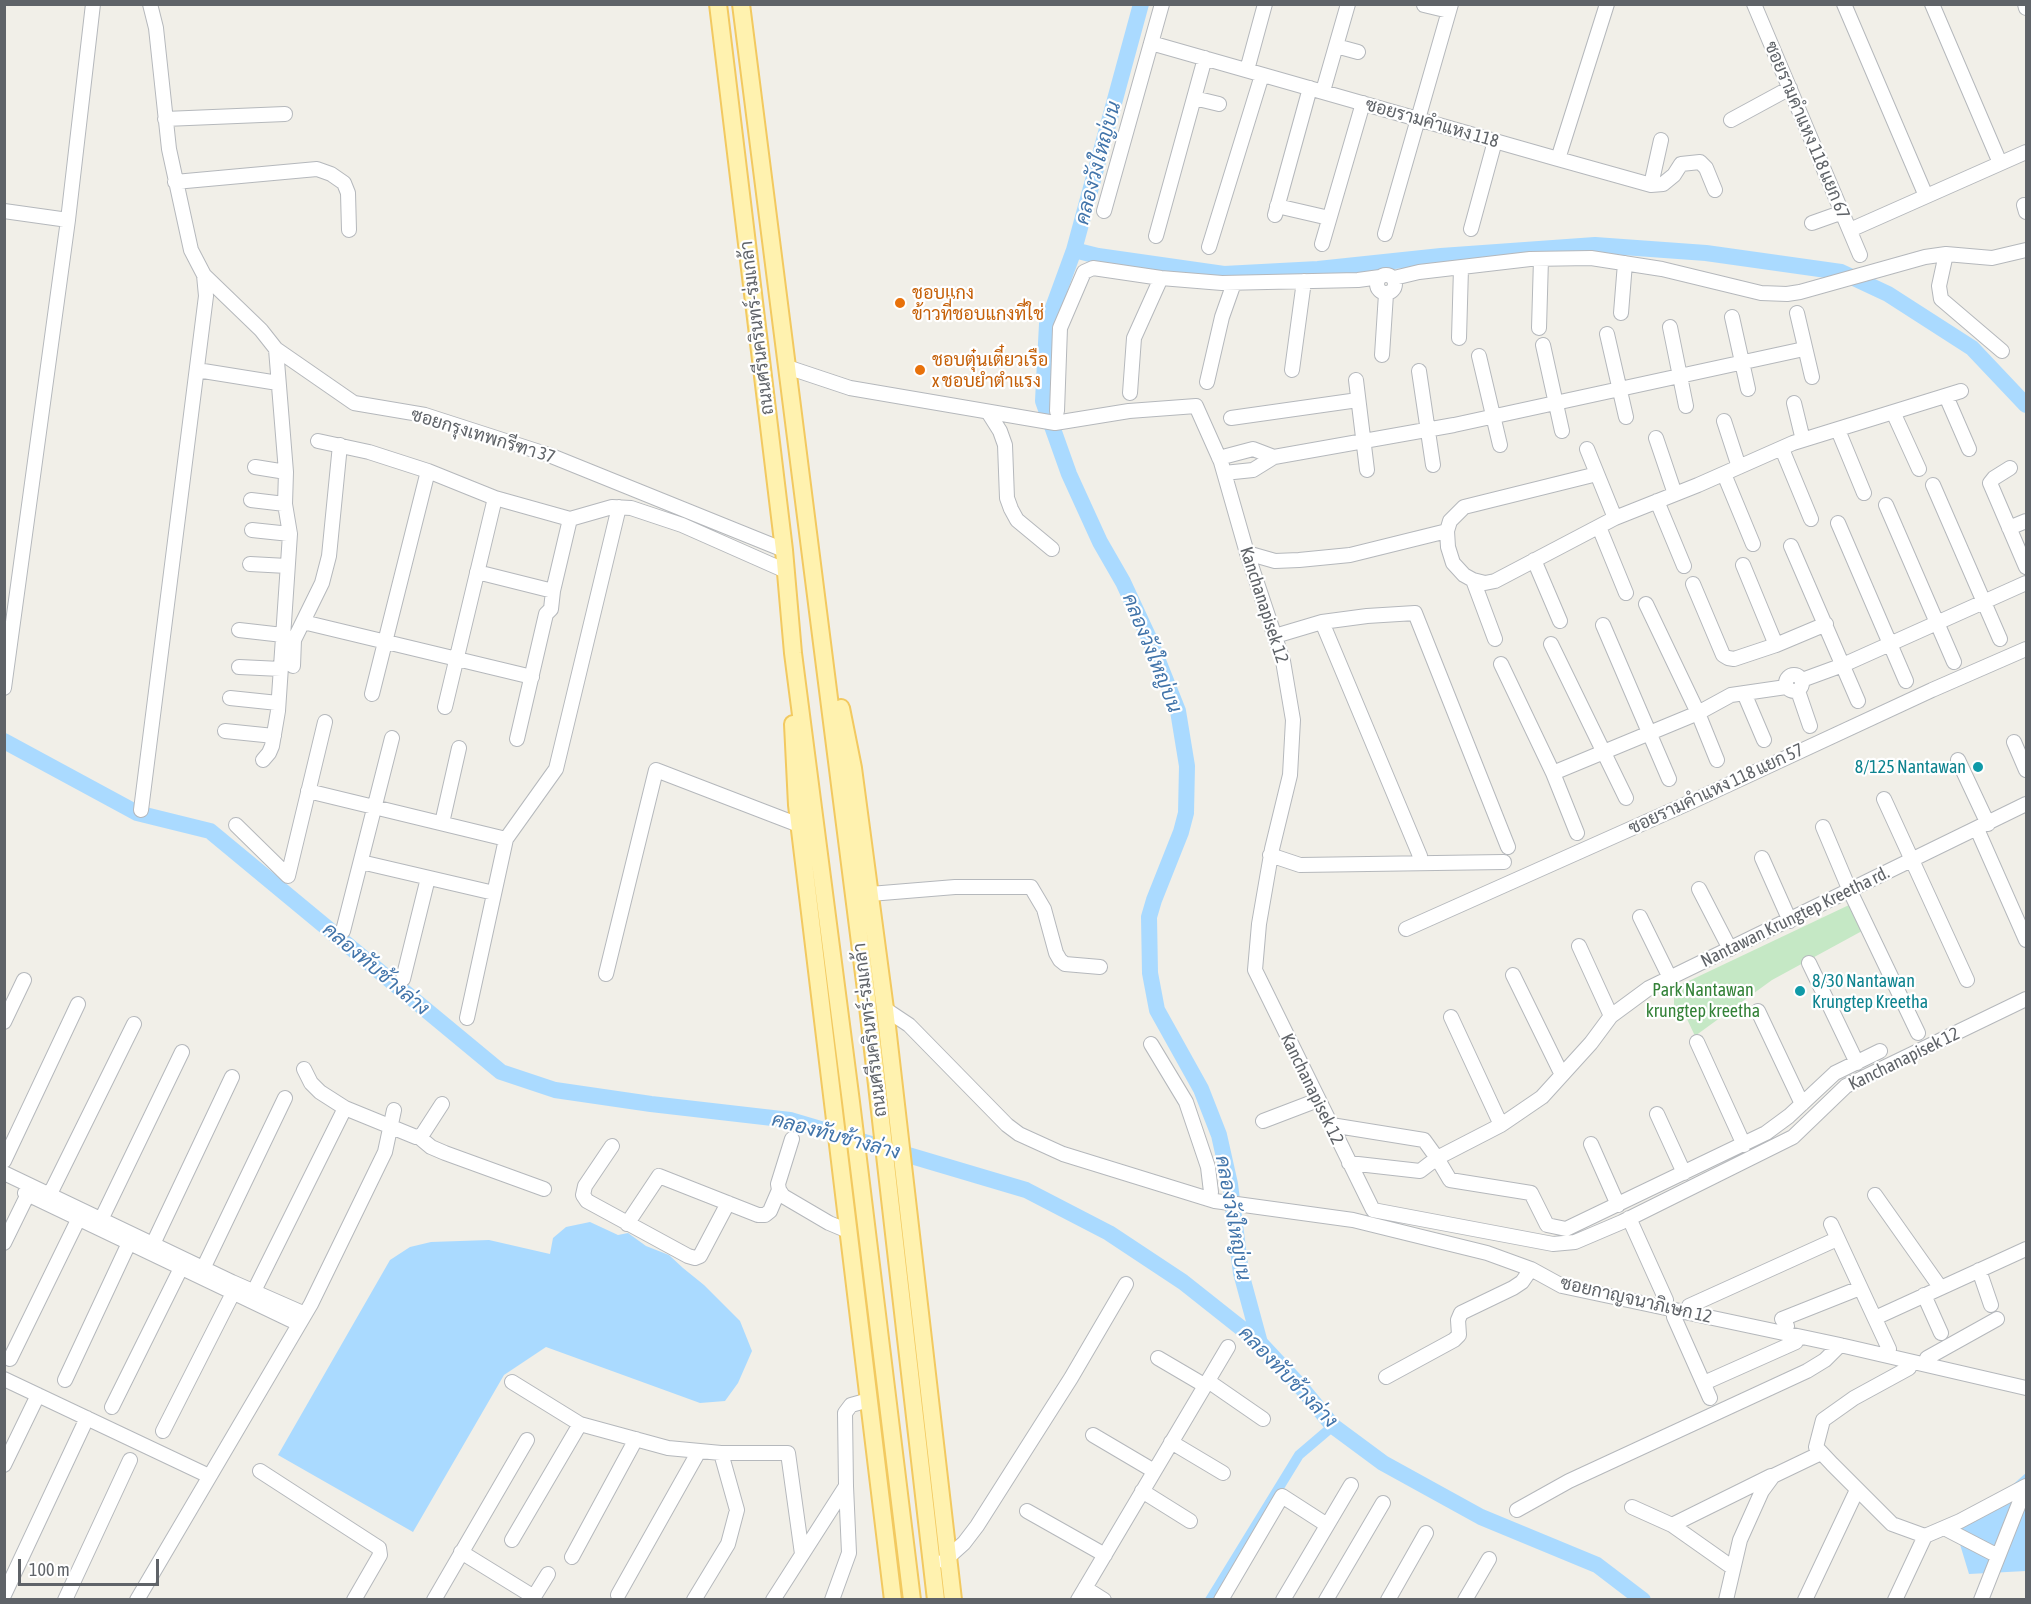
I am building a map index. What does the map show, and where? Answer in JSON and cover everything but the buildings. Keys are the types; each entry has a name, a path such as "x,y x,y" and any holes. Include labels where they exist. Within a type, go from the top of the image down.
{"main road":[{"name":"ถนนศรีนครินทร์-ร่มเกล้า","path":"718,4 784,550 792,653 794,757 799,825 881,1499"},
{"name":"ถนนศรีนครินทร์-ร่มเกล้า","path":"741,4 823,640 936,1599"},
{"name":"ถนนศรีนครินทร์-ร่มเกล้า","path":"823,640 853,768 870,894 906,1187 946,1560"},
{"name":"ถนนศรีนครินทร์-ร่มเกล้า","path":"792,653 851,1102 912,1599"},
{"path":"881,1499 893,1599"},
{"path":"881,1499 906,1599"},
{"path":"944,1599 946,1560"},
{"path":"946,1560 953,1599"}],"street":[{"path":"4,688 68,220 93,4"},
{"name":"ซอยกรุงเทพกรีฑา 37","path":"150,4 156,28 165,119 175,182 191,250 204,275 261,330 276,349 354,403 425,415 549,455 784,550"},
{"path":"1104,211 1162,4"},
{"path":"1247,70 1265,4"},
{"path":"1329,218 1276,210 1317,90 1336,46 1348,4"},
{"path":"1558,159 1606,4"},
{"name":"ซอยรามคำแหง 118 แยก 67","path":"1754,4 1860,255"},
{"path":"1844,4 1926,196"},
{"path":"1932,4 2000,163"},
{"path":"1385,234 1450,8 1424,5"},
{"name":"ซอยรามคำแหง 118","path":"1151,43 1651,185"},
{"path":"1336,46 1358,52"},
{"path":"1156,236 1205,58"},
{"path":"1209,247 1262,75"},
{"path":"1731,120 1790,88"},
{"path":"1194,98 1219,104"},
{"path":"1322,244 1364,103"},
{"path":"165,119 285,114"},
{"path":"1661,140 1651,185 1663,184 1674,175 1681,164 1700,162 1706,168 1715,190"},
{"path":"1471,229 1495,141"},
{"path":"1850,230 2026,152"},
{"path":"175,182 317,169 331,174 344,183 348,193 349,230"},
{"path":"4,210 68,220"},
{"path":"1812,223 1842,212"},
{"path":"787,367 850,388 1028,419 1056,417 1060,328 1084,272 1097,268 1161,278 1234,283 1387,278 1419,272 1541,259 1591,258 1662,269 1776,294 1800,292 1925,257 1946,254 1992,258 2005,257 2026,250"},
{"path":"1946,254 1939,286 1941,299 2002,351"},
{"path":"1539,328 1541,259"},
{"path":"1620,312 1624,263"},
{"path":"1460,338 1461,268"},
{"path":"141,810 206,296 204,275"},
{"path":"1130,393 1134,338 1161,278"},
{"path":"1382,355 1386,294 1393,292 1396,285 1387,278"},
{"path":"1292,370 1304,281"},
{"path":"1206,382 1222,317 1234,283"},
{"path":"1797,313 1812,377"},
{"path":"1731,317 1748,389"},
{"path":"1670,327 1686,406"},
{"path":"1607,334 1626,417"},
{"path":"1544,345 1562,431"},
{"path":"276,349 286,472 285,504 290,534 283,634 287,668"},
{"path":"1224,473 1253,470 1274,457 1428,430 1804,349"},
{"path":"1479,356 1500,445"},
{"path":"196,370 278,383"},
{"path":"1419,371 1433,465"},
{"path":"1356,380 1367,470"},
{"path":"1597,474 1464,507 1450,521 1447,531 1448,547 1453,563 1464,575 1473,580 1485,584 1495,581 1615,518 1782,448 1961,391"},
{"path":"1946,396 1969,449"},
{"path":"1231,417 1358,400"},
{"path":"1794,403 1803,440"},
{"name":"Kanchanapisek 12","path":"1056,417 1196,406 1219,458 1247,553 1283,660 1293,720 1290,774 1270,855 1254,970 1373,1210 1553,1244 1575,1242 1629,1218 1793,1137 1846,1086 2026,999"},
{"path":"988,412 1000,431 1005,445 1007,498 1011,509 1017,520 1052,549"},
{"path":"1893,412 1919,469"},
{"path":"1724,421 1739,467"},
{"path":"1838,430 1864,493"},
{"path":"1656,438 1675,494"},
{"path":"318,441 369,452 428,471 495,498 570,519 619,507 631,508 682,525 786,571"},
{"path":"263,760 269,753 274,736 278,704 294,640 322,583 329,555 340,445"},
{"path":"1782,448 1811,519"},
{"path":"1219,458 1253,449 1274,457"},
{"path":"1587,449 1615,518"},
{"path":"255,467 286,472"},
{"path":"2010,468 1990,483 2026,567"},
{"path":"372,694 428,471"},
{"path":"1724,474 1753,544"},
{"path":"1933,485 2000,639"},
{"path":"445,707 495,498"},
{"path":"251,500 285,504"},
{"path":"1657,501 1684,566"},
{"path":"1886,505 1954,662"},
{"path":"467,1018 506,839 556,769 619,507"},
{"path":"518,739 546,614 551,609 570,519"},
{"path":"2009,528 2026,521"},
{"path":"1838,523 1906,681"},
{"path":"1599,527 1626,592"},
{"path":"252,530 290,534"},
{"path":"1247,553 1275,561 1340,556 1447,531"},
{"path":"1791,546 1858,700"},
{"path":"1534,560 1560,621"},
{"path":"250,564 287,566"},
{"path":"1743,565 1776,645"},
{"path":"477,572 554,591"},
{"path":"1473,580 1495,639"},
{"path":"1553,773 1698,713 1731,695 1795,686 2026,583"},
{"path":"1693,584 1723,655 1734,659 1776,645 1826,624"},
{"path":"1646,604 1718,760"},
{"path":"1275,636 1322,622 1415,613 1508,847"},
{"path":"303,622 532,677"},
{"path":"1322,622 1420,856"},
{"path":"1603,625 1670,779"},
{"path":"239,630 283,634"},
{"path":"1551,644 1626,798"},
{"name":"ซอยรามคำแหง 118 แยก 57","path":"1406,928 1693,801 2026,649"},
{"path":"1501,664 1553,773 1576,833"},
{"path":"239,667 287,668"},
{"path":"1795,686 1810,726"},
{"path":"1744,693 1764,740"},
{"path":"230,698 278,704"},
{"path":"236,825 288,876 325,722"},
{"path":"225,731 274,736"},
{"path":"343,931 392,738"},
{"path":"2014,741 2026,770"},
{"path":"441,823 459,748"},
{"path":"1958,760 2026,939"},
{"path":"606,974 656,770 799,825"},
{"path":"308,791 506,839"},
{"path":"1884,800 1967,980"},
{"name":"Nantawan Krungtep Kreetha rd.","path":"1349,1163 1420,1171 1437,1158 1501,1125 1542,1097 1591,1043 1611,1016 1649,988 2026,804"},
{"path":"1823,827 1918,1033"},
{"path":"1270,855 1300,865 1504,862"},
{"path":"1762,858 1790,921"},
{"path":"360,862 494,893"},
{"path":"403,979 428,878"},
{"path":"870,894 955,887 1031,887 1044,909 1060,960 1065,964 1100,967"},
{"path":"1699,889 1730,949"},
{"path":"1640,917 1670,978"},
{"path":"1579,946 1611,1016"},
{"path":"1809,963 1857,1063"},
{"path":"1513,975 1562,1075"},
{"path":"4,1022 24,980"},
{"path":"4,1161 78,1004"},
{"name":"ซอยกาญจนาภิเษก 12","path":"885,1009 909,1025 1019,1134 1063,1154 1212,1200 1353,1220 1487,1253 1531,1269 1562,1286 1840,1345 2026,1388"},
{"path":"1758,1011 1802,1104"},
{"path":"1452,1017 1501,1125"},
{"path":"50,1194 134,1024"},
{"path":"1697,1042 1744,1145"},
{"path":"1150,1044 1186,1102 1208,1167 1212,1200"},
{"path":"1331,1125 1424,1140 1450,1180 1531,1193 1547,1225 1566,1229 1766,1133 1835,1073 1880,1051"},
{"path":"99,1224 182,1052"},
{"path":"304,1069 311,1083 320,1092 345,1108 419,1137 431,1147 445,1153 544,1189"},
{"path":"153,1244 232,1077"},
{"path":"201,1272 285,1098"},
{"path":"1263,1121 1318,1100"},
{"path":"419,1137 442,1104"},
{"path":"254,1291 345,1108"},
{"path":"137,1599 302,1319 385,1152 392,1128 394,1110"},
{"path":"1657,1114 1684,1173"},
{"path":"792,1139 778,1184 779,1190 783,1196 829,1223 848,1231"},
{"path":"1591,1144 1618,1205"},
{"path":"612,1146 585,1186 583,1195 587,1201 695,1258 700,1256 728,1203"},
{"path":"4,1173 50,1194 129,1243 181,1268 201,1272 254,1291 302,1319"},
{"path":"627,1224 659,1176 758,1215 765,1215 770,1211 779,1190"},
{"path":"4,1183 78,1220 99,1224 153,1244 233,1293 302,1319"},
{"path":"4,1243 28,1194"},
{"path":"1875,1195 1940,1287"},
{"path":"1629,1218 1710,1398"},
{"path":"10,1359 78,1220"},
{"path":"1831,1224 1889,1348"},
{"path":"1689,1306 1837,1239"},
{"path":"65,1380 129,1243"},
{"path":"1875,1318 2026,1249"},
{"path":"112,1407 181,1268"},
{"path":"1386,1377 1454,1340 1459,1335 1458,1320 1461,1313 1513,1288 1522,1282 1531,1269"},
{"path":"1978,1270 1991,1305"},
{"path":"946,1560 964,1543 976,1526 1071,1378 1126,1284"},
{"path":"1787,1326 1782,1319 1860,1288"},
{"path":"163,1431 233,1293"},
{"path":"1924,1295 1941,1333"},
{"path":"1927,1358 1997,1319"},
{"path":"1704,1383 1796,1342"},
{"path":"1517,1510 1569,1481 1807,1371 1825,1360 1840,1345"},
{"path":"1104,1599 1082,1594 1228,1347"},
{"path":"1158,1358 1206,1383 1263,1419"},
{"path":"1909,1368 1854,1398 1823,1420 1816,1447 1892,1524 1925,1536"},
{"path":"4,1379 208,1476"},
{"path":"512,1382 580,1424 668,1448 721,1453 788,1453 802,1554"},
{"path":"4,1465 38,1395"},
{"path":"832,1599 849,1553 844,1413 851,1405 869,1400"},
{"path":"4,1595 87,1418"},
{"path":"512,1540 580,1424"},
{"path":"1094,1435 1154,1471"},
{"path":"572,1557 636,1439"},
{"path":"434,1599 526,1440"},
{"path":"1172,1442 1223,1473"},
{"path":"618,1595 699,1451"},
{"path":"694,1599 728,1544 737,1510 721,1453"},
{"path":"1672,1525 1821,1453"},
{"path":"65,1599 130,1460"},
{"path":"260,1471 379,1548 380,1555 354,1599"},
{"path":"1726,1599 1740,1540 1762,1491 1773,1476"},
{"path":"1283,1599 1351,1485"},
{"path":"773,1599 846,1486"},
{"path":"1895,1599 1925,1536 2026,1486"},
{"path":"1981,1599 2026,1486"},
{"path":"1805,1599 1857,1490"},
{"path":"1142,1491 1190,1521"},
{"path":"1221,1599 1282,1497 1327,1525"},
{"path":"1326,1599 1383,1503"},
{"path":"1632,1507 1672,1525 1733,1568"},
{"path":"1028,1511 1105,1555"},
{"path":"1944,1528 1998,1556"},
{"path":"1388,1599 1426,1533"},
{"path":"461,1552 533,1598 548,1574"},
{"path":"1465,1599 1489,1559"}],"green space":[{"name":"Park Nantawan krungtep kreetha","path":"1849,905 1862,931 1772,980 1695,1036 1687,1019 1674,1018 1674,988"}],"water":[{"path":"590,1222 618,1235 628,1233 646,1246 669,1255 704,1285 740,1321 752,1351 738,1383 725,1401 700,1403 546,1347 504,1375 413,1532 278,1455 390,1260 410,1247 431,1242 489,1240 550,1254 553,1238 566,1227"},
{"path":"2026,1473 2026,1571 1969,1574 1952,1518 1985,1509"}],"waterway":[{"name":"คลองวังใหญ่บน","path":"1141,4 1074,250 1047,324 1043,401 1069,474 1100,542 1123,582 1149,638 1178,711 1187,766 1186,813 1149,917 1150,973 1157,1010 1201,1089 1219,1135 1230,1184 1241,1273 1260,1343"},
{"path":"1074,250 1098,256 1224,274 1318,269 1441,256 1595,245 1706,253 1841,272 1888,294 1972,348 2026,405"},
{"name":"คลองทับช้างล่าง","path":"4,741 137,813 210,831 501,1072 555,1090 790,1120 1026,1190 1109,1233 1183,1282 1260,1343 1333,1426 1383,1463 1481,1517 1597,1565 1643,1600"},
{"path":"1210,1600 1299,1455 1333,1426"}],"place":[{"name":"ชอบแกง ข้าวที่ชอบแกงที่ใช่","path":"900,303"},
{"name":"ชอบตุ๋นเตี๋ยวเรือ x ชอบยำตำแรง","path":"920,370"},
{"name":"8/125 Nantawan","path":"1978,767"},
{"name":"8/30 Nantawan Krungtep Kreetha","path":"1800,991"}]}
